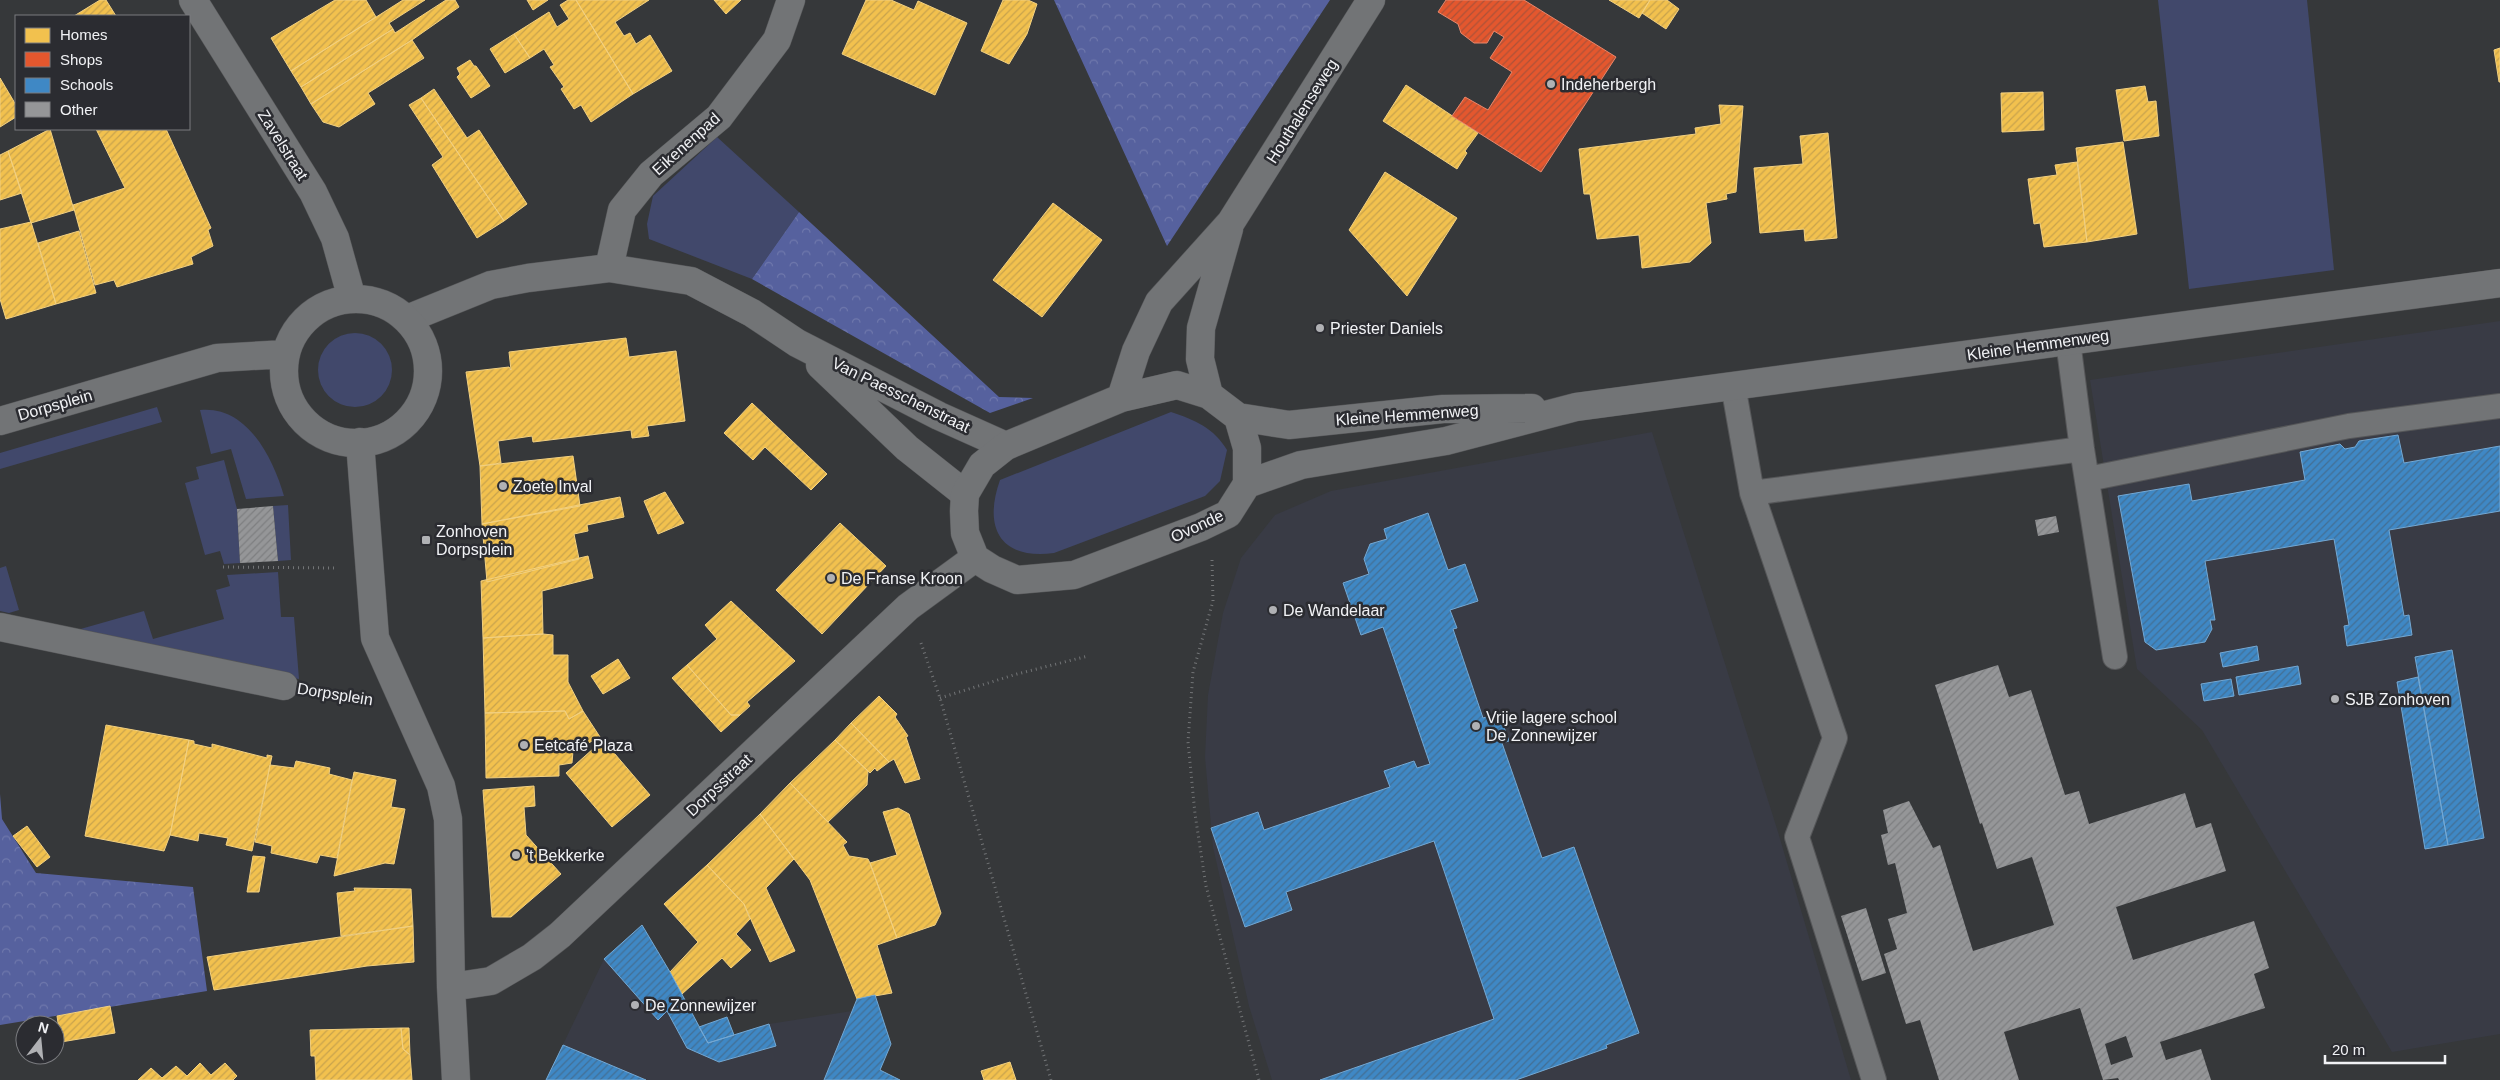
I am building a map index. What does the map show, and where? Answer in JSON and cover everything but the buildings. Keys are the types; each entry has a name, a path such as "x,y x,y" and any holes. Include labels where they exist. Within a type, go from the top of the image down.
{"street":[{"name":"Zavelstraat","path":"193,0 313,192 336,238 352,299"},
{"name":"Eikenenpad","path":"609,268 622,210 651,174 719,116 777,40 791,0"},
{"name":"Houthalenseweg","path":"1121,398 1136,351 1159,302 1231,222 1371,0"},
{"name":"Houthalenseweg","path":"1210,395 1200,359 1201,328 1231,222"},
{"name":"Van Paesschenstraat","path":"407,319 490,285 609,268 691,281 752,313 797,343 939,416 1006,446"},
{"name":"Kleine Hemmenweg","path":"1247,484 1301,465 1446,441 1576,408 1734,385 2500,284"},
{"path":"352,299 377,302 407,319 419,335 427,360 428,372 423,397 417,409 401,426 388,435 360,442 341,441 326,436 303,420 295,408 285,382 284,368 286,354 301,323 310,314 334,300 352,299"},
{"name":"Van Paesschenstraat","path":"797,343 908,448 965,494"},
{"name":"Dorpsplein","path":"0,421 217,358 286,354"},
{"path":"975,558 965,533 965,494 982,465 1006,446 1121,398 1177,385 1210,395 1238,417 1247,448 1247,484"},
{"name":"Kleine Hemmenweg","path":"1238,417 1289,425 1443,409 1576,408"},
{"name":"Dorpsplein","path":"360,442 368,568 375,638 405,705"},
{"name":"Ovonde","path":"975,558 992,569 1017,580 1074,575 1201,527 1228,514 1247,484"},
{"name":"Dorpsstraat","path":"451,987 491,981 532,957 560,936 908,607 975,558"},
{"name":"Dorpsplein","path":"0,627 284,686"},
{"path":"405,705 441,786 448,819 451,987 456,1080"}],"lane":[{"path":"2068,341 2082,449 2115,657"},
{"path":"1734,385 1752,493 1835,738 1797,837 1874,1080"},
{"path":"2088,479 2349,426 2500,406"},
{"path":"1752,493 2082,449"}],"path":[{"path":"1201,527 1213,564 1214,601 1193,681 1188,742 1195,814 1206,886 1260,1080"},
{"path":"224,567 368,568"},
{"path":"908,607 940,698 1051,1080"},
{"path":"940,698 1017,674 1088,656"},
{"name":"Dorpsplein","path":"284,686 405,705"}],"shaded area":[{"path":"2158,0 2307,0 2334,270 2189,289"},
{"path":"717,137 799,212 752,279 649,239 647,224 653,196"},
{"name":"SJB Zonhoven","path":"2500,321 2500,1034 2392,1052 2202,730 2137,669 2090,380"},
{"path":"355,333 369,336 381,344 389,356 392,370 389,384 381,396 369,404 355,407 341,404 329,396 321,384 318,370 321,356 329,344 341,336"},
{"path":"157,407 162,422 0,469 0,453"},
{"path":"200,410 217,411 231,416 256,437 273,466 284,496 246,499 231,449 211,454"},
{"path":"1171,412 1188,418 1210,430 1227,450 1220,481 1205,496 1054,553 1035,554 1020,551 1009,546 1000,537 995,526 994,513 995,497 1000,480"},
{"name":"Vrije lagere school De Zonnewijzer","path":"1652,432 1778,832 1851,1080 1272,1080 1249,1006 1213,847 1205,757 1208,695 1223,613 1241,558 1275,515 1331,491"},
{"path":"224,460 237,509 240,563 224,564 220,551 205,555 185,483 199,479 196,467"},
{"path":"288,505 291,560 278,561 273,506"},
{"path":"6,566 19,610 9,613 0,611 0,568"},
{"path":"278,572 281,617 294,617 299,679 77,635 77,630 144,611 153,639 224,619 216,590 230,586 227,575"},
{"name":"De Zonnewijzer","path":"642,925 708,1043 769,1024 852,1011 857,999 875,995 891,1044 880,1070 901,1080 546,1080 604,959"}],"green space":[{"path":"1054,0 1330,0 1167,246"},
{"path":"799,212 999,397 1033,398 990,413 752,279"},
{"path":"0,794 2,819 36,873 193,887 207,991 61,1015 15,1015 15,1023 0,1025"}],"place":[{"name":"Indeherbergh","path":"1551,84"},
{"name":"Priester Daniels","path":"1320,328"},
{"name":"Zoete Inval","path":"503,486"},
{"name":"Zonhoven Dorpsplein","path":"426,540"},
{"name":"De Franse Kroon","path":"831,578"},
{"name":"De Wandelaar","path":"1273,610"},
{"name":"SJB Zonhoven","path":"2335,699"},
{"name":"Vrije lagere school De Zonnewijzer","path":"1476,726"},
{"name":"Eetcafé Plaza","path":"524,745"},
{"name":"'t Bekkerke","path":"516,855"},
{"name":"De Zonnewijzer","path":"635,1005"}]}
